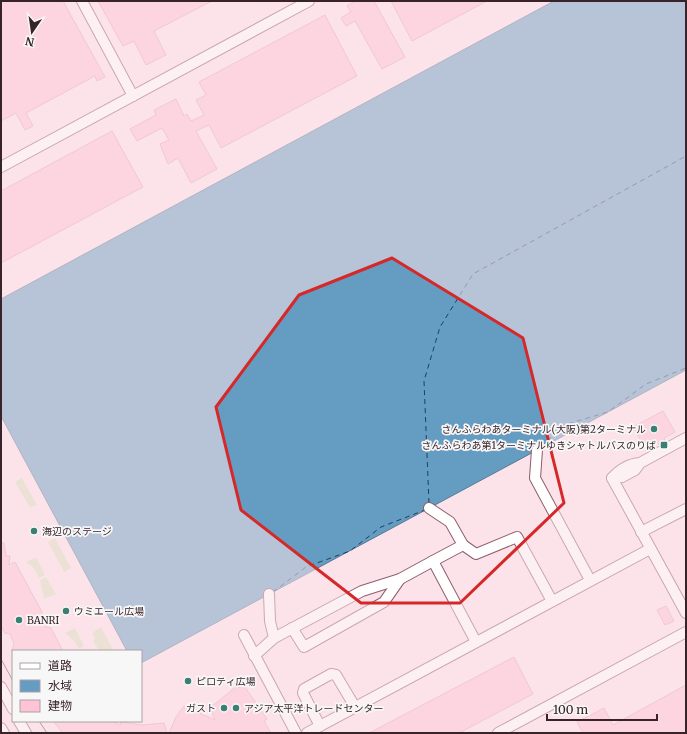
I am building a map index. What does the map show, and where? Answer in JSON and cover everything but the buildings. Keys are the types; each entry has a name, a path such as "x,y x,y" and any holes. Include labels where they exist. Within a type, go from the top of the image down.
{"street":[{"path":"82,1 133,96"},
{"path":"1,167 309,1"},
{"path":"686,438 640,463 632,464 619,471 612,478 686,613"},
{"path":"537,450 535,478 590,580"},
{"path":"429,508 450,522 463,545 476,554 517,537 552,601"},
{"path":"641,532 686,509"},
{"path":"254,656 274,638 292,628 362,591 400,579 463,545"},
{"path":"307,733 650,549"},
{"path":"433,561 476,642"},
{"path":"292,628 304,647 384,602 400,579"},
{"path":"269,594 270,621 274,638"},
{"path":"498,733 686,632"},
{"path":"244,635 296,733"},
{"path":"320,726 303,693 304,689 331,674 336,675 355,707"},
{"path":"1,687 12,707"},
{"path":"20,722 26,733"},
{"path":"1,728 4,733"}],"highlighted area":[{"path":"392,258 523,338 564,503 460,603 361,603 241,510 216,407 299,295"}],"green space":[{"path":"22,478 37,505 30,508 15,482"},
{"path":"55,538 71,568 64,572 48,542"},
{"path":"36,557 45,575 39,578 34,568 26,562"},
{"path":"46,577 56,594 44,599 40,580"},
{"path":"101,627 113,650 98,650 93,640 95,638 92,633"},
{"path":"75,628 84,646 79,649 75,642 65,633"}],"water":[{"path":"554,1 686,1 686,370 142,662 142,650 126,650 1,416 1,299"}],"ferry route":[{"path":"429,503 424,381 440,327 473,274 686,156"},
{"path":"541,447 564,425 608,412 646,384 686,368"},
{"path":"273,592 306,567 350,551 381,527 425,510"}],"tram line":[{"path":"1,659 12,679"},
{"path":"40,722 47,733"}],"place":[{"name":"さんふらわあターミナル(大阪)第2ターミナル","path":"654,429"},
{"name":"さんふらわあ第1ターミナルゆきシャトルバスのりば","path":"664,445"},
{"name":"海辺のステージ","path":"34,531"},
{"name":"ウミエール広場","path":"66,611"},
{"name":"BANRI","path":"19,620"},
{"name":"ピロティ広場","path":"188,681"},
{"name":"ガスト","path":"224,708"},
{"name":"アジア太平洋トレードセンター","path":"236,708"}]}
